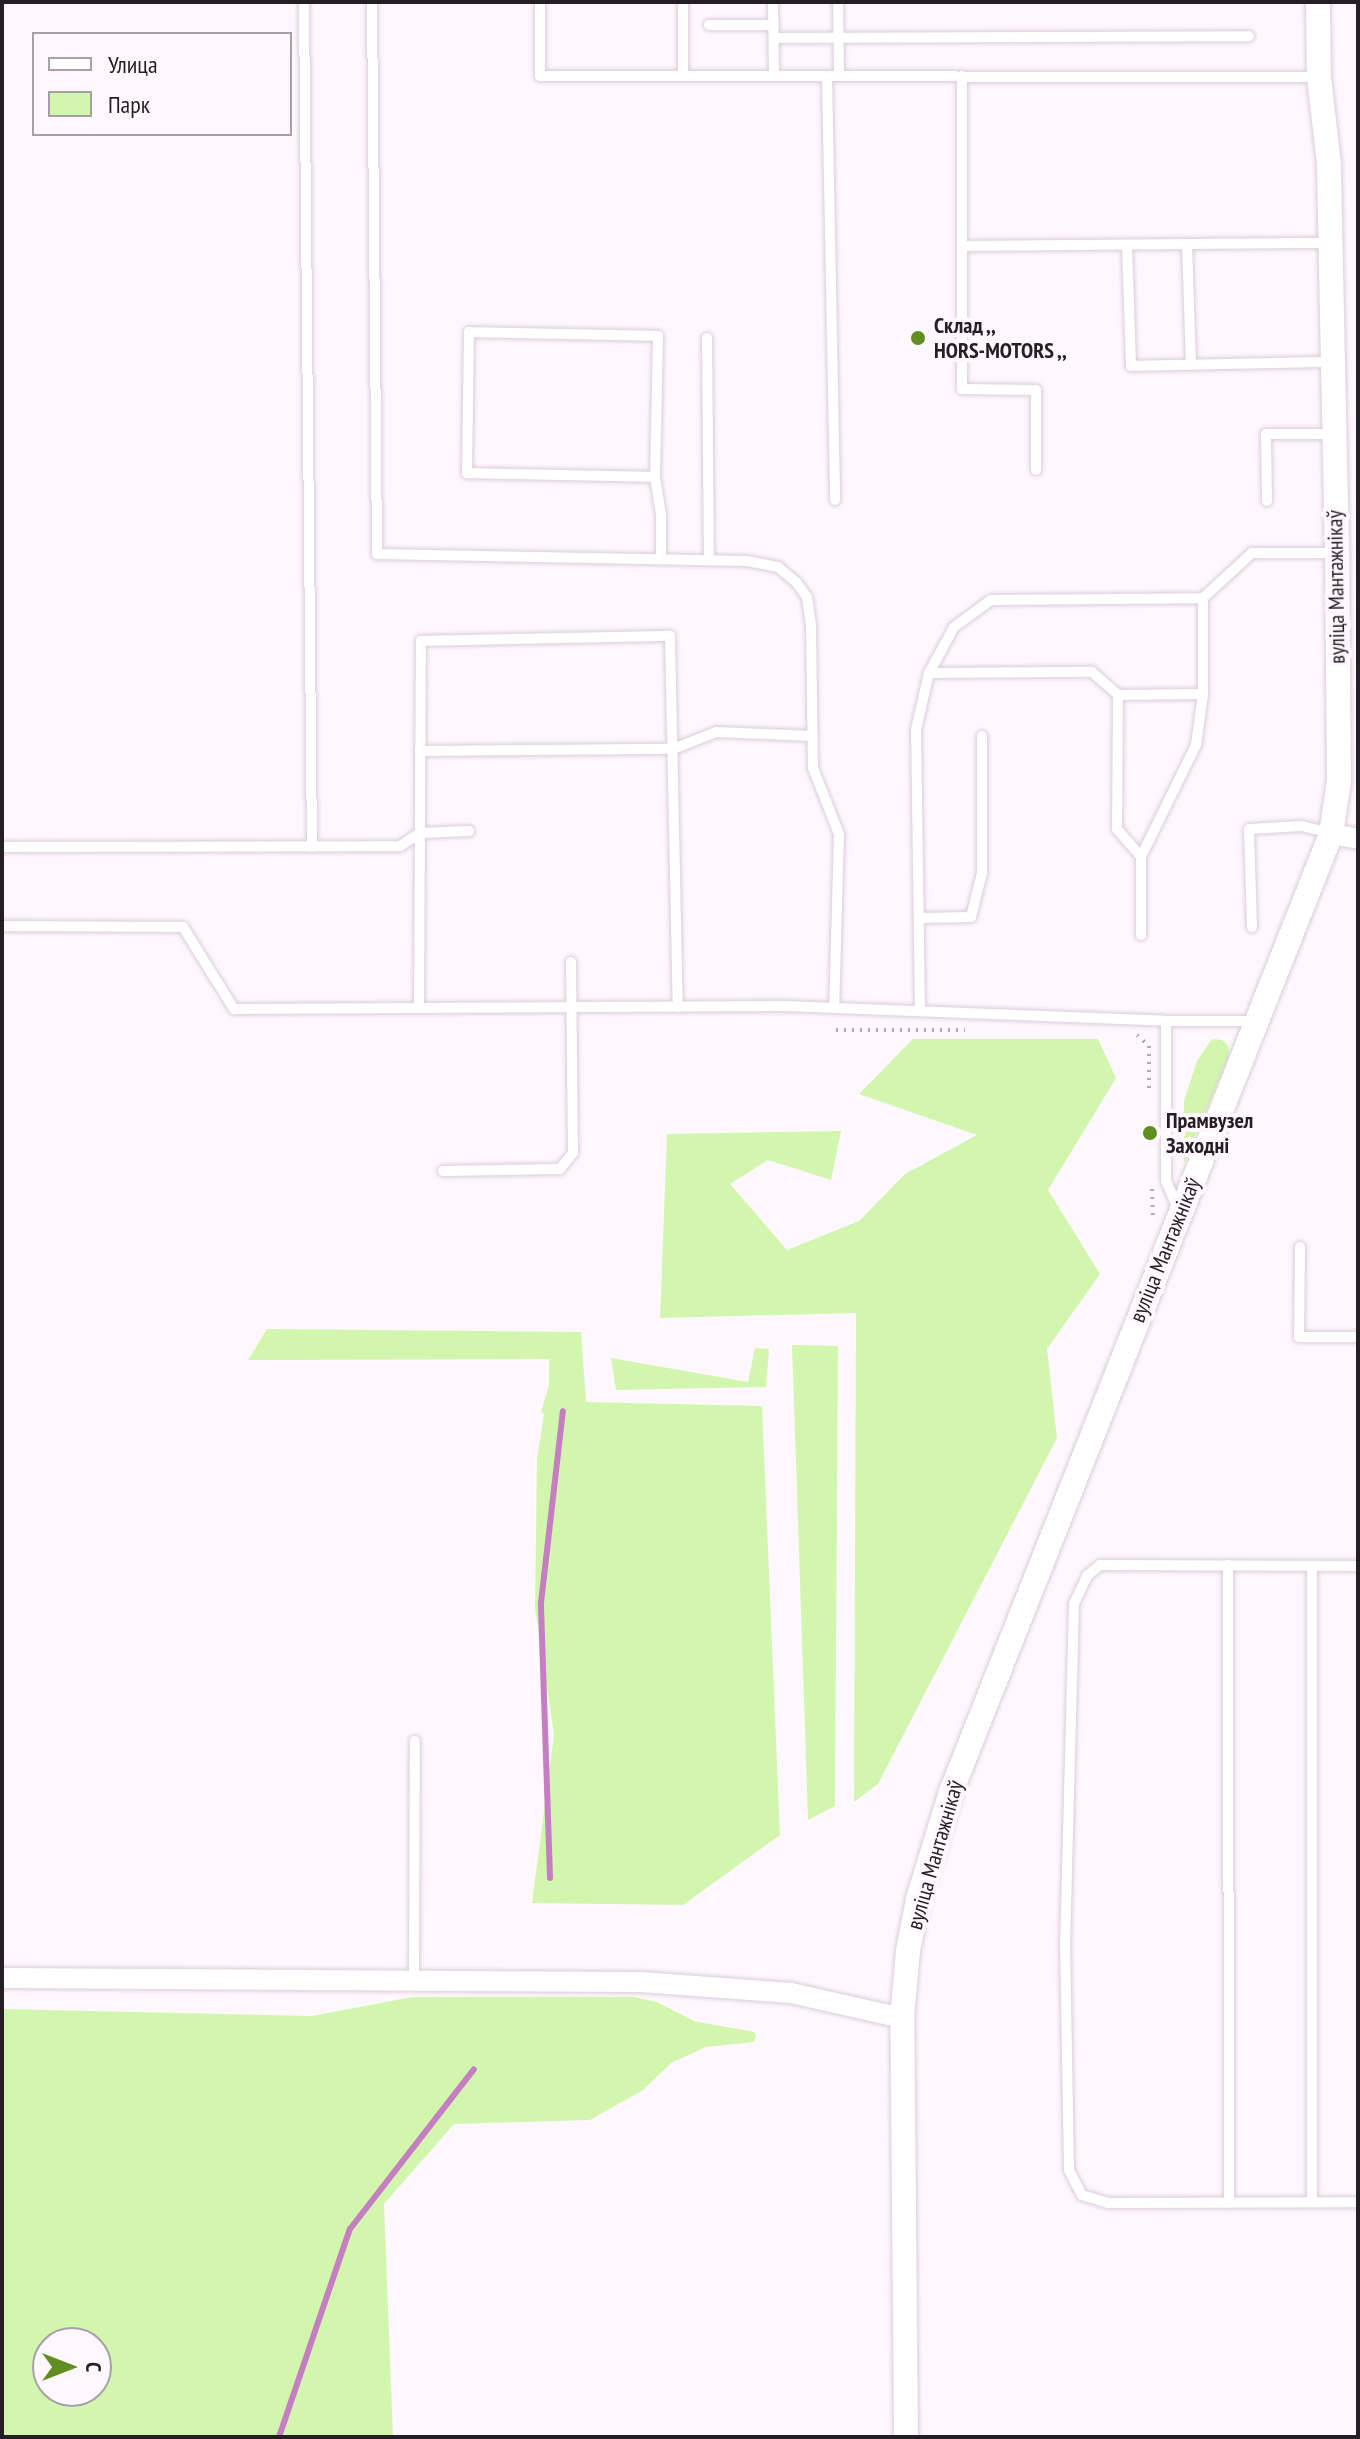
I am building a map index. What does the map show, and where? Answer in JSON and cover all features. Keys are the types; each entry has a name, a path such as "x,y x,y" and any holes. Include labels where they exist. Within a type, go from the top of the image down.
{"street":[{"name":"вуліца Мантажнікаў","path":"906,2437 902,2018 908,1951 918,1899 951,1792 1331,834 1339,781 1337,553 1330,362 1329,164 1319,77 1318,2"},
{"path":"1331,834 1358,839"},
{"path":"2,1978 641,1982 747,1987 825,1999 902,2018"}],"lane":[{"path":"304,2 312,847"},
{"path":"372,2 377,554 709,559 778,567 796,582 807,597 813,768 839,834 834,1008"},
{"path":"540,2 540,76 1319,77"},
{"path":"683,2 683,76"},
{"path":"773,2 774,76"},
{"path":"835,500 833,76 839,38 838,2"},
{"path":"709,25 774,25"},
{"path":"774,38 1249,36"},
{"path":"962,76 962,389 1036,390 1036,470"},
{"path":"962,246 1329,243"},
{"path":"1187,244 1191,365"},
{"path":"1127,245 1131,366 1330,362"},
{"path":"655,477 467,473 469,332 658,336 655,477 661,516 661,558"},
{"path":"707,338 709,559"},
{"path":"1267,501 1266,434 1332,434"},
{"path":"920,1011 916,730 929,673 954,627 991,600 1203,598 1252,553 1337,553"},
{"path":"1141,935 1141,857 1196,745 1203,694 1203,598"},
{"path":"419,1008 421,641 670,636 678,1007"},
{"path":"929,673 1092,672 1118,695 1203,694"},
{"path":"1118,695 1117,829 1141,857"},
{"path":"420,751 673,749 716,732 813,736"},
{"path":"919,918 971,917 982,873 982,736"},
{"path":"1252,927 1249,829 1302,826 1331,834"},
{"path":"2,847 400,846 420,833 469,831"},
{"path":"2,926 183,927 234,1009 834,1008 1166,1021 1258,1021"},
{"path":"443,1171 560,1169 573,1153 571,962"},
{"path":"1166,1021 1166,1181 1180,1212"},
{"path":"1300,1247 1299,1337 1358,1337"},
{"path":"1358,1566 1100,1565 1087,1576 1074,1604 1065,1941 1069,2170 1082,2195 1108,2203 1358,2202"},
{"path":"1228,1565 1229,2203"},
{"path":"1312,1566 1312,2202"},
{"path":"414,1981 415,1741"}],"path":[{"path":"836,1030 974,1030"},
{"path":"1130,1032 1149,1046 1149,1092"},
{"path":"1152,1184 1153,1230"}],"green space":[{"path":"913,1039 1098,1039 1116,1078 1048,1190 1100,1274 1047,1349 1057,1438 878,1784 854,1802 856,1313 660,1318 667,1134 841,1131 831,1180 768,1160 730,1184 787,1250 859,1221 905,1174 977,1135 859,1094"},
{"path":"1212,1039 1222,1040 1228,1045 1229,1057 1184,1163 1184,1101 1197,1061"},
{"path":"267,1329 581,1332 586,1402 762,1406 780,1835 683,1905 532,1903 554,1735 535,1608 537,1459 544,1414 541,1412 549,1385 549,1359 248,1360"},
{"path":"792,1345 838,1346 835,1806 808,1820"},
{"path":"755,1348 769,1349 766,1387 616,1390 611,1358 748,1382"},
{"path":"412,1997 634,1997 657,2002 694,2021 754,2032 756,2036 754,2042 706,2047 671,2063 643,2090 590,2120 454,2124 384,2204 393,2437 2,2437 2,2009 312,2016"}],"waterway":[{"path":"550,1878 541,1603 563,1411"},
{"path":"279,2437 350,2229 474,2069"}],"place":[{"name":"Склад ,, HORS-MOTORS ,,","path":"918,338"},
{"name":"Прамвузел Заходні","path":"1150,1133"}]}
